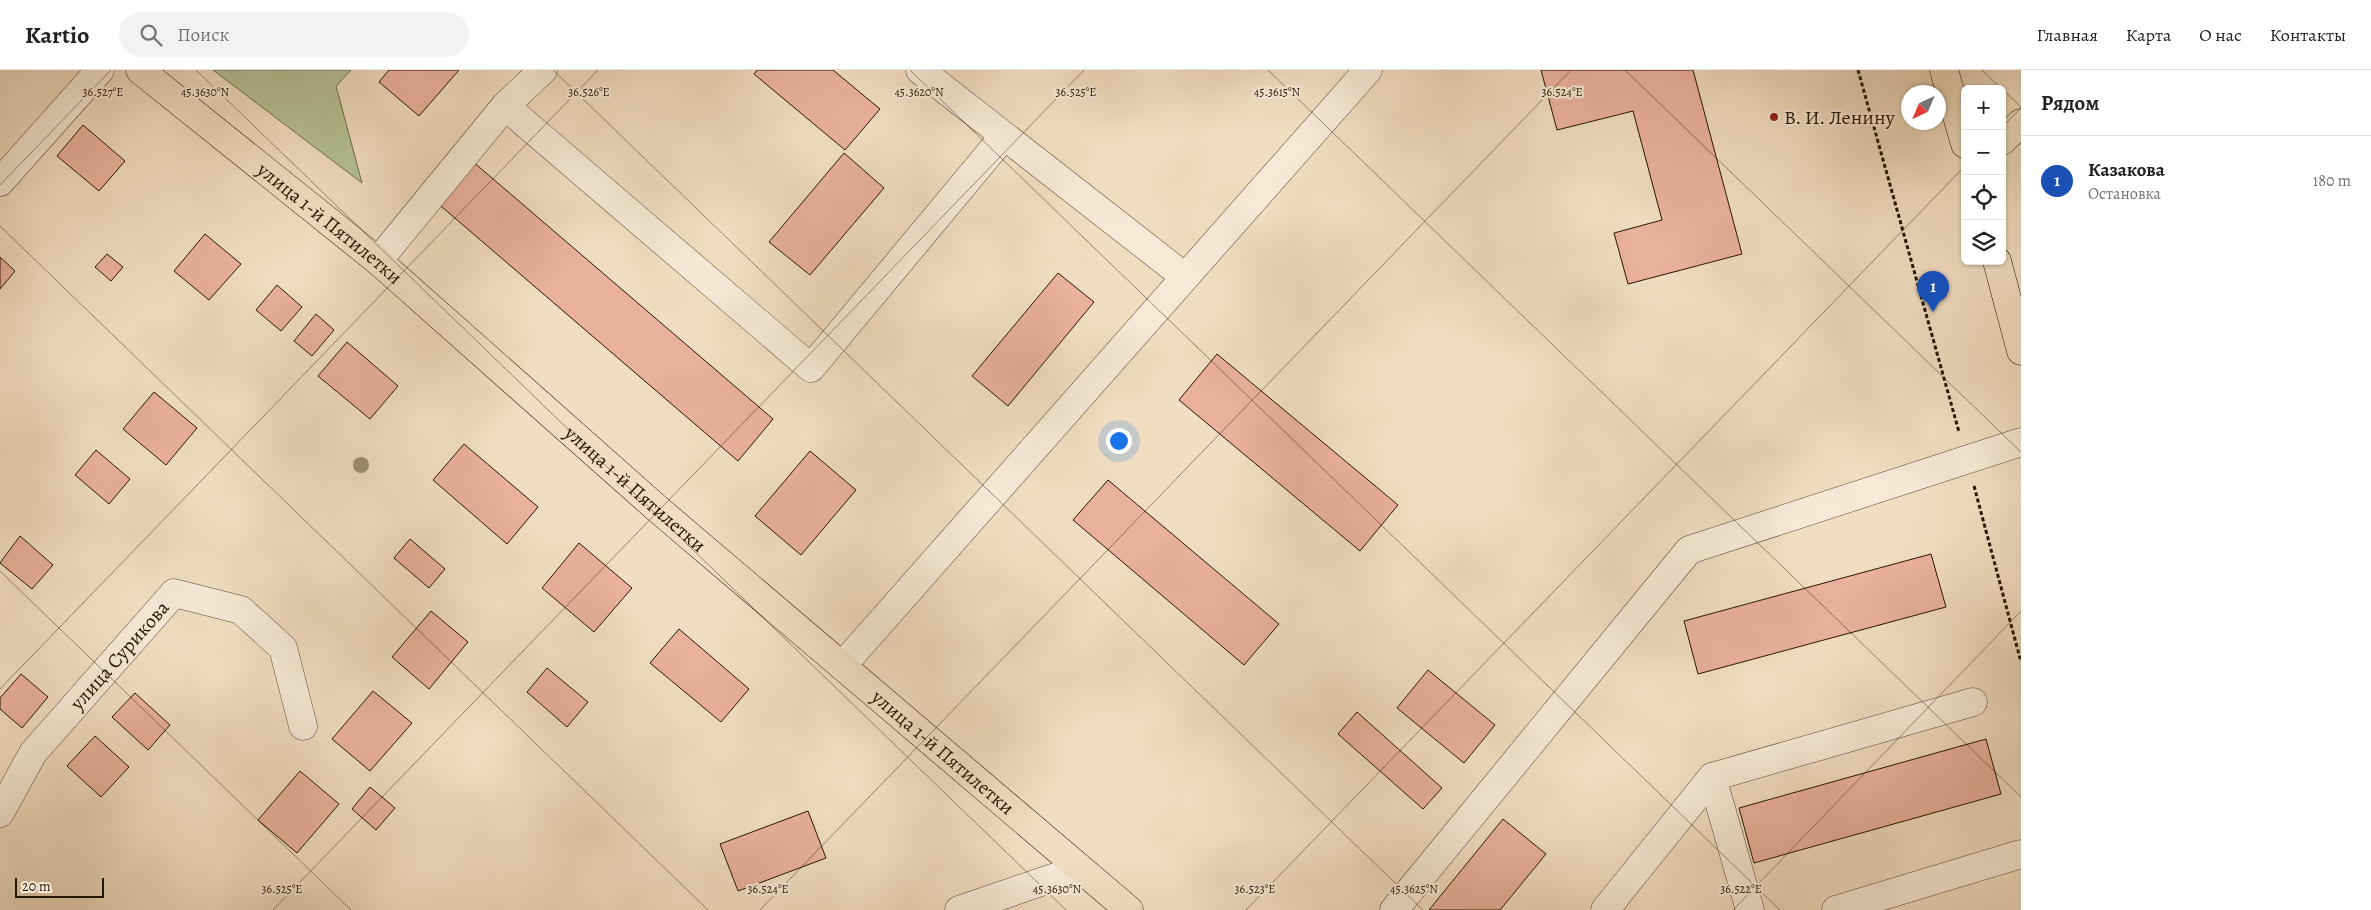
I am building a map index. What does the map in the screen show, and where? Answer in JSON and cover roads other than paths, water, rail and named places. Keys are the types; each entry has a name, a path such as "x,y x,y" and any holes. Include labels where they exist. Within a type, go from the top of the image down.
{"main road":[{"name":"улица 1-й Пятилетки","path":"140,70 378,261 652,504 1129,910"},
{"path":"1944,70 1961,130"},
{"path":"2006,137 2021,123"},
{"path":"1998,265 2021,351"}],"lane":[{"path":"0,182 100,70"},
{"path":"378,261 505,106 543,70"},
{"path":"920,70 1185,277"},
{"path":"842,666 1368,70"},
{"path":"505,106 811,368 1004,136"},
{"path":"1394,910 1689,550 2021,442"},
{"name":"улица Сурикова","path":"0,813 34,753 174,593 241,610 283,648 303,726"},
{"path":"1604,910 1712,777 1973,702"},
{"path":"1712,777 1750,910"},
{"path":"1836,910 2021,854"},
{"path":"959,910 1079,869"}],"place":[{"name":"В. И. Ленину","path":"1774,117"},
{"name":"Казакова","path":"1933,312"}]}
